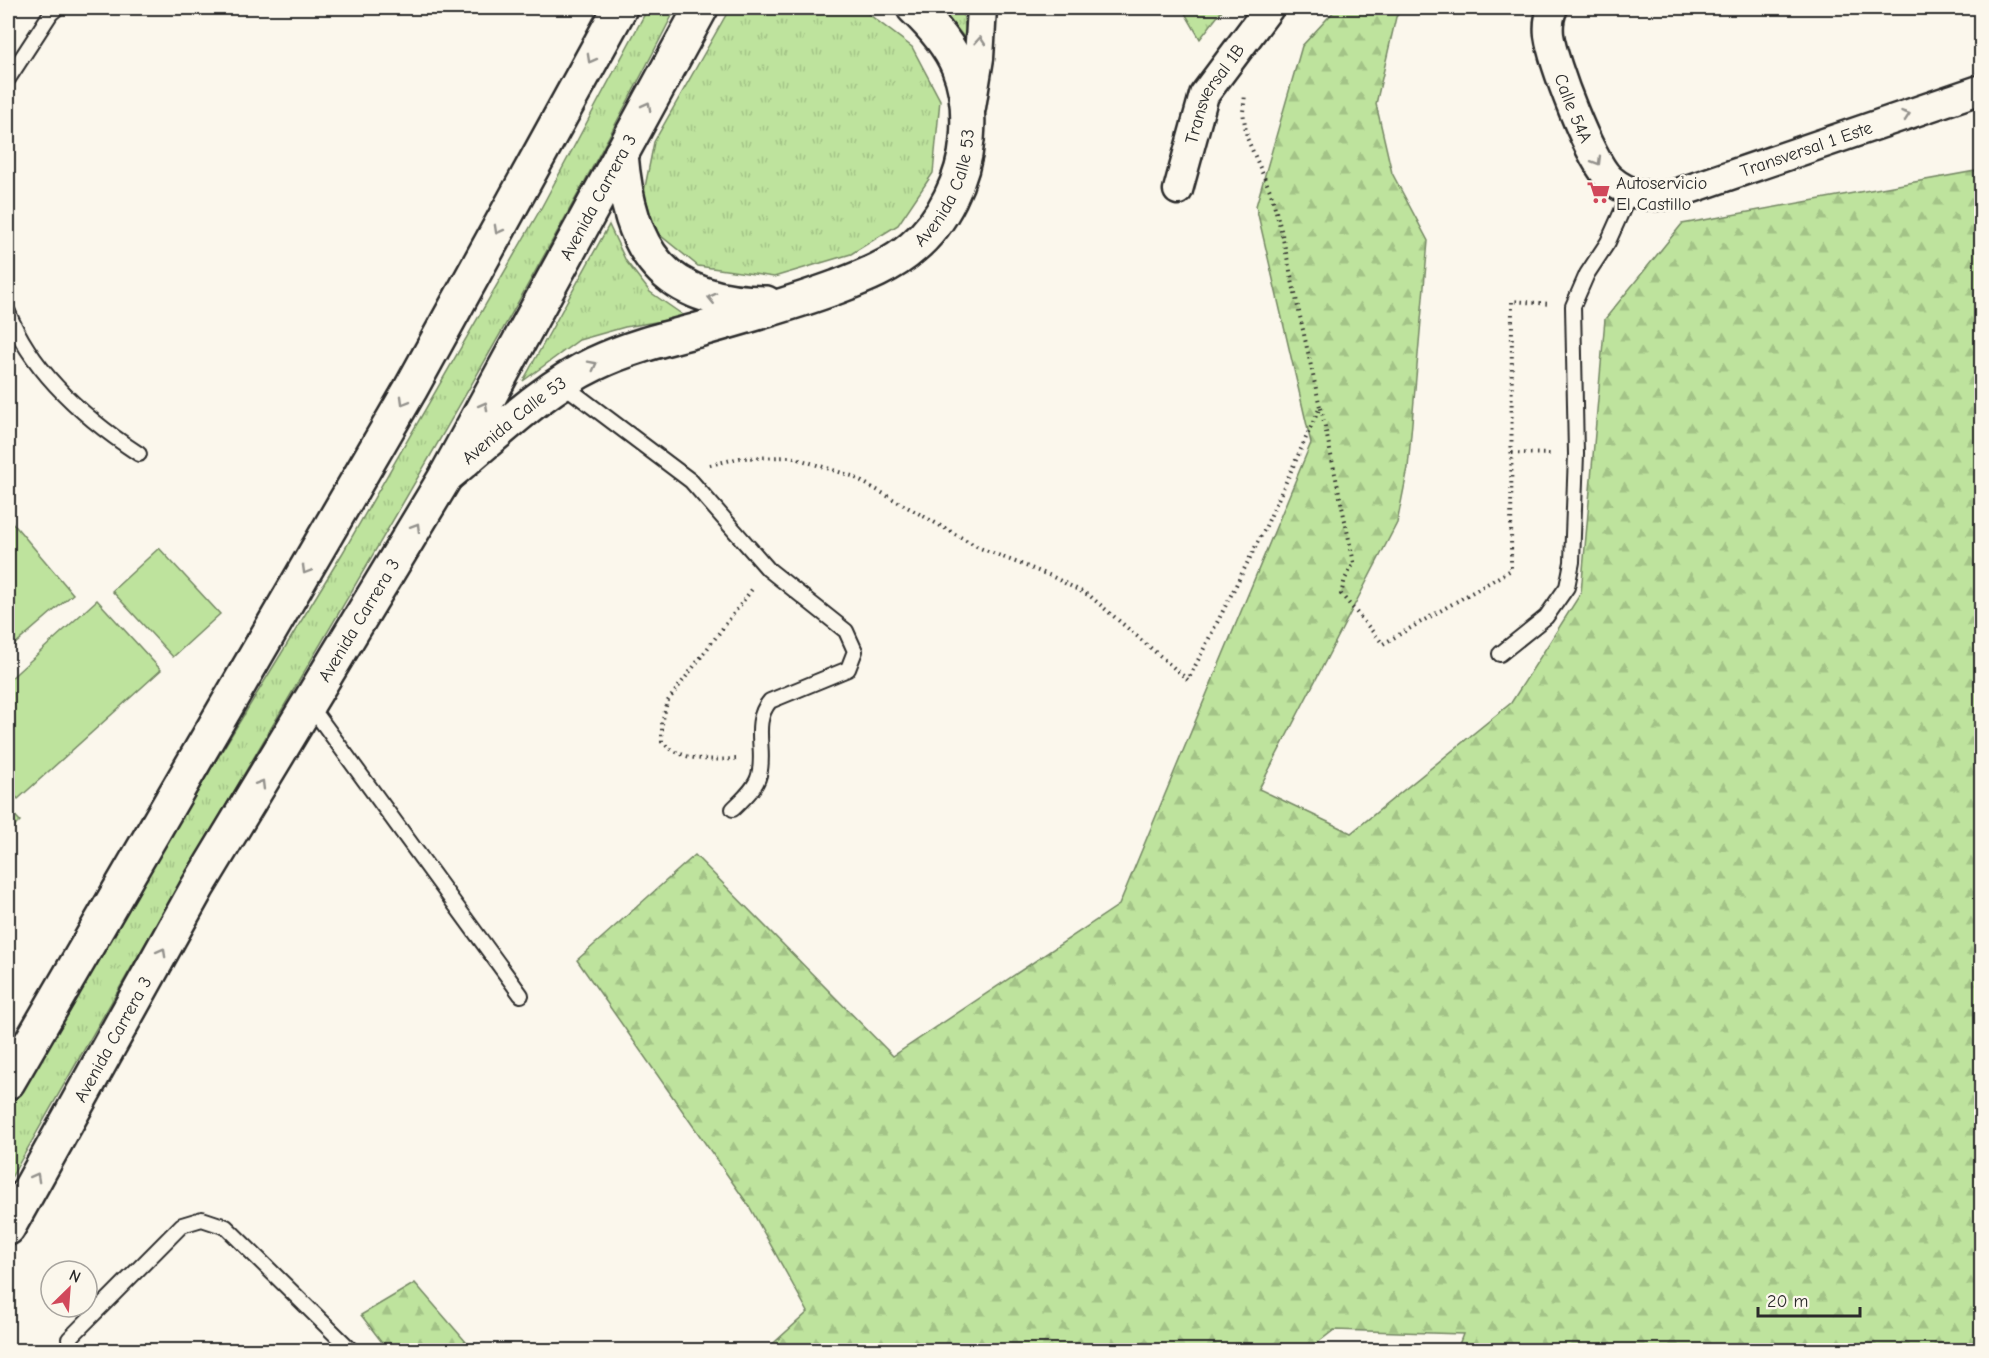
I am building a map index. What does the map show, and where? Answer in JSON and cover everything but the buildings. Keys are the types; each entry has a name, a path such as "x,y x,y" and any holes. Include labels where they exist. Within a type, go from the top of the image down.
{"main road":[{"path":"8,1082 410,390 620,8"},
{"name":"Avenida Carrera 3","path":"8,1228 197,888 446,476 701,8"},
{"name":"Avenida Calle 53","path":"446,476 561,383 594,364 631,348 791,304 881,268 913,248 935,223 952,195 966,156 969,115 963,73 942,34 914,8"},
{"name":"Avenida Calle 53","path":"621,154 628,206 640,238 656,265 680,286 708,298 748,303 791,304"}],"street":[{"path":"969,115 979,58 982,8"},
{"name":"Transversal 1B","path":"1178,190 1204,95 1269,8"},
{"name":"Calle 54A","path":"1553,8 1549,16 1553,54 1595,160 1610,178 1630,193"},
{"name":"Transversal 1 Este","path":"1630,193 1652,198 1675,194 1982,89"}],"lane":[{"path":"8,80 51,13 57,8"},
{"path":"1500,654 1546,618 1567,587 1572,562 1576,454 1573,306 1587,274 1608,242 1630,193"},
{"path":"8,312 36,361 74,403 113,437 139,454"},
{"path":"561,383 691,481 768,569 846,631 855,651 848,669 770,701 760,720 759,777 733,809"},
{"path":"309,704 521,995"},
{"path":"69,1339 182,1225 202,1219 226,1227 351,1350"}],"path":[{"path":"1246,89 1243,112 1246,131 1271,193 1281,230 1354,563 1344,579 1341,594 1383,644 1511,570 1512,301 1573,306"},
{"path":"691,481 711,463 766,456 792,457 852,476 980,548 1051,576 1090,596 1188,680 1266,526 1320,407"},
{"path":"1512,453 1576,454"},
{"path":"761,757 689,759 674,753 662,742 662,724 667,702 768,569"}],"green space":[{"path":"648,8 676,8 582,187 484,363 8,1183 8,1112 123,913 342,554 540,210"},
{"path":"730,8 854,8 867,13 912,47 940,100 933,173 898,225 851,254 774,277 698,266 655,231 644,192 654,142"},
{"path":"940,8 962,8 968,42"},
{"path":"1182,8 1224,8 1200,39"},
{"path":"1337,8 1403,8 1396,17 1376,104 1392,173 1428,241 1408,468 1397,523 1259,789 1351,833 1511,703 1581,593 1605,319 1682,224 1981,170 1981,1350 1457,1350 1463,1334 1334,1330 1308,1350 766,1350 808,1312 749,1206 577,960 695,855 893,1056 1119,905 1311,443 1256,206 1302,46"},
{"path":"609,225 626,261 650,292 686,317 625,327 579,340 523,381"},
{"path":"11,521 73,594 8,650 8,525"},
{"path":"159,548 220,614 173,657 112,591"},
{"path":"97,600 161,670 18,799 8,788 8,681"},
{"path":"8,808 20,821 8,833"},
{"path":"415,1283 473,1350 388,1350 361,1315"}],"place":[{"name":"Autoservicio El Castillo","path":"1598,193"}]}
